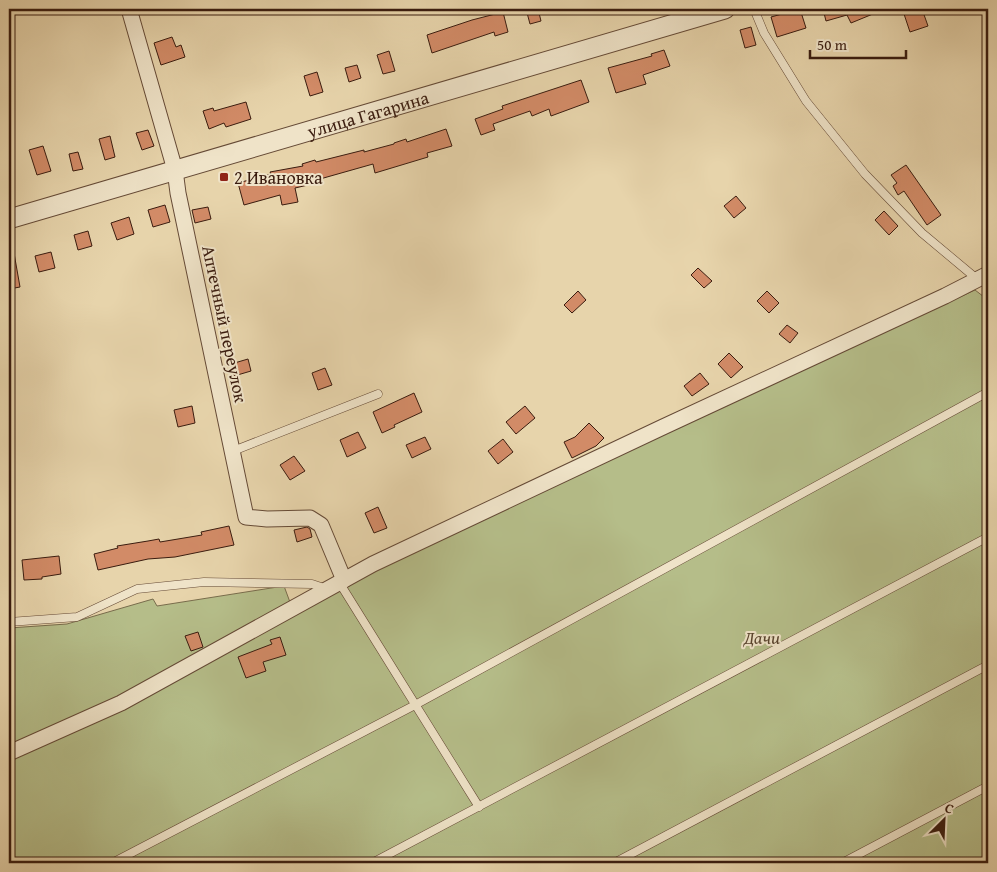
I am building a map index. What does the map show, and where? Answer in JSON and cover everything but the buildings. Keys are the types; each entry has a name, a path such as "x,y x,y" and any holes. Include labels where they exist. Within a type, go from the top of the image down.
{"street":[{"name":"Аптечный переулок","path":"130,9 175,170 178,193 234,451 246,517 267,519 310,518 321,525 337,584"},
{"name":"улица Гагарина","path":"9,219 725,9"},
{"path":"9,752 121,703 399,551 927,305 983,276"}],"lane":[{"path":"754,9 764,33 806,101 865,174 922,232 983,276"},
{"path":"112,863 415,705 988,392"},
{"path":"234,451 378,394"},
{"path":"372,863 988,537"},
{"path":"9,622 76,617 137,589 204,582 337,584 479,807"},
{"path":"614,863 988,665"},
{"path":"842,863 988,786"}],"green space":[{"name":"Дачи","path":"975,290 988,300 988,863 9,863 9,628 67,624 153,599 157,606 284,586 294,613 346,584 718,408"}],"place":[{"name":"2 Ивановка","path":"224,177"}]}
